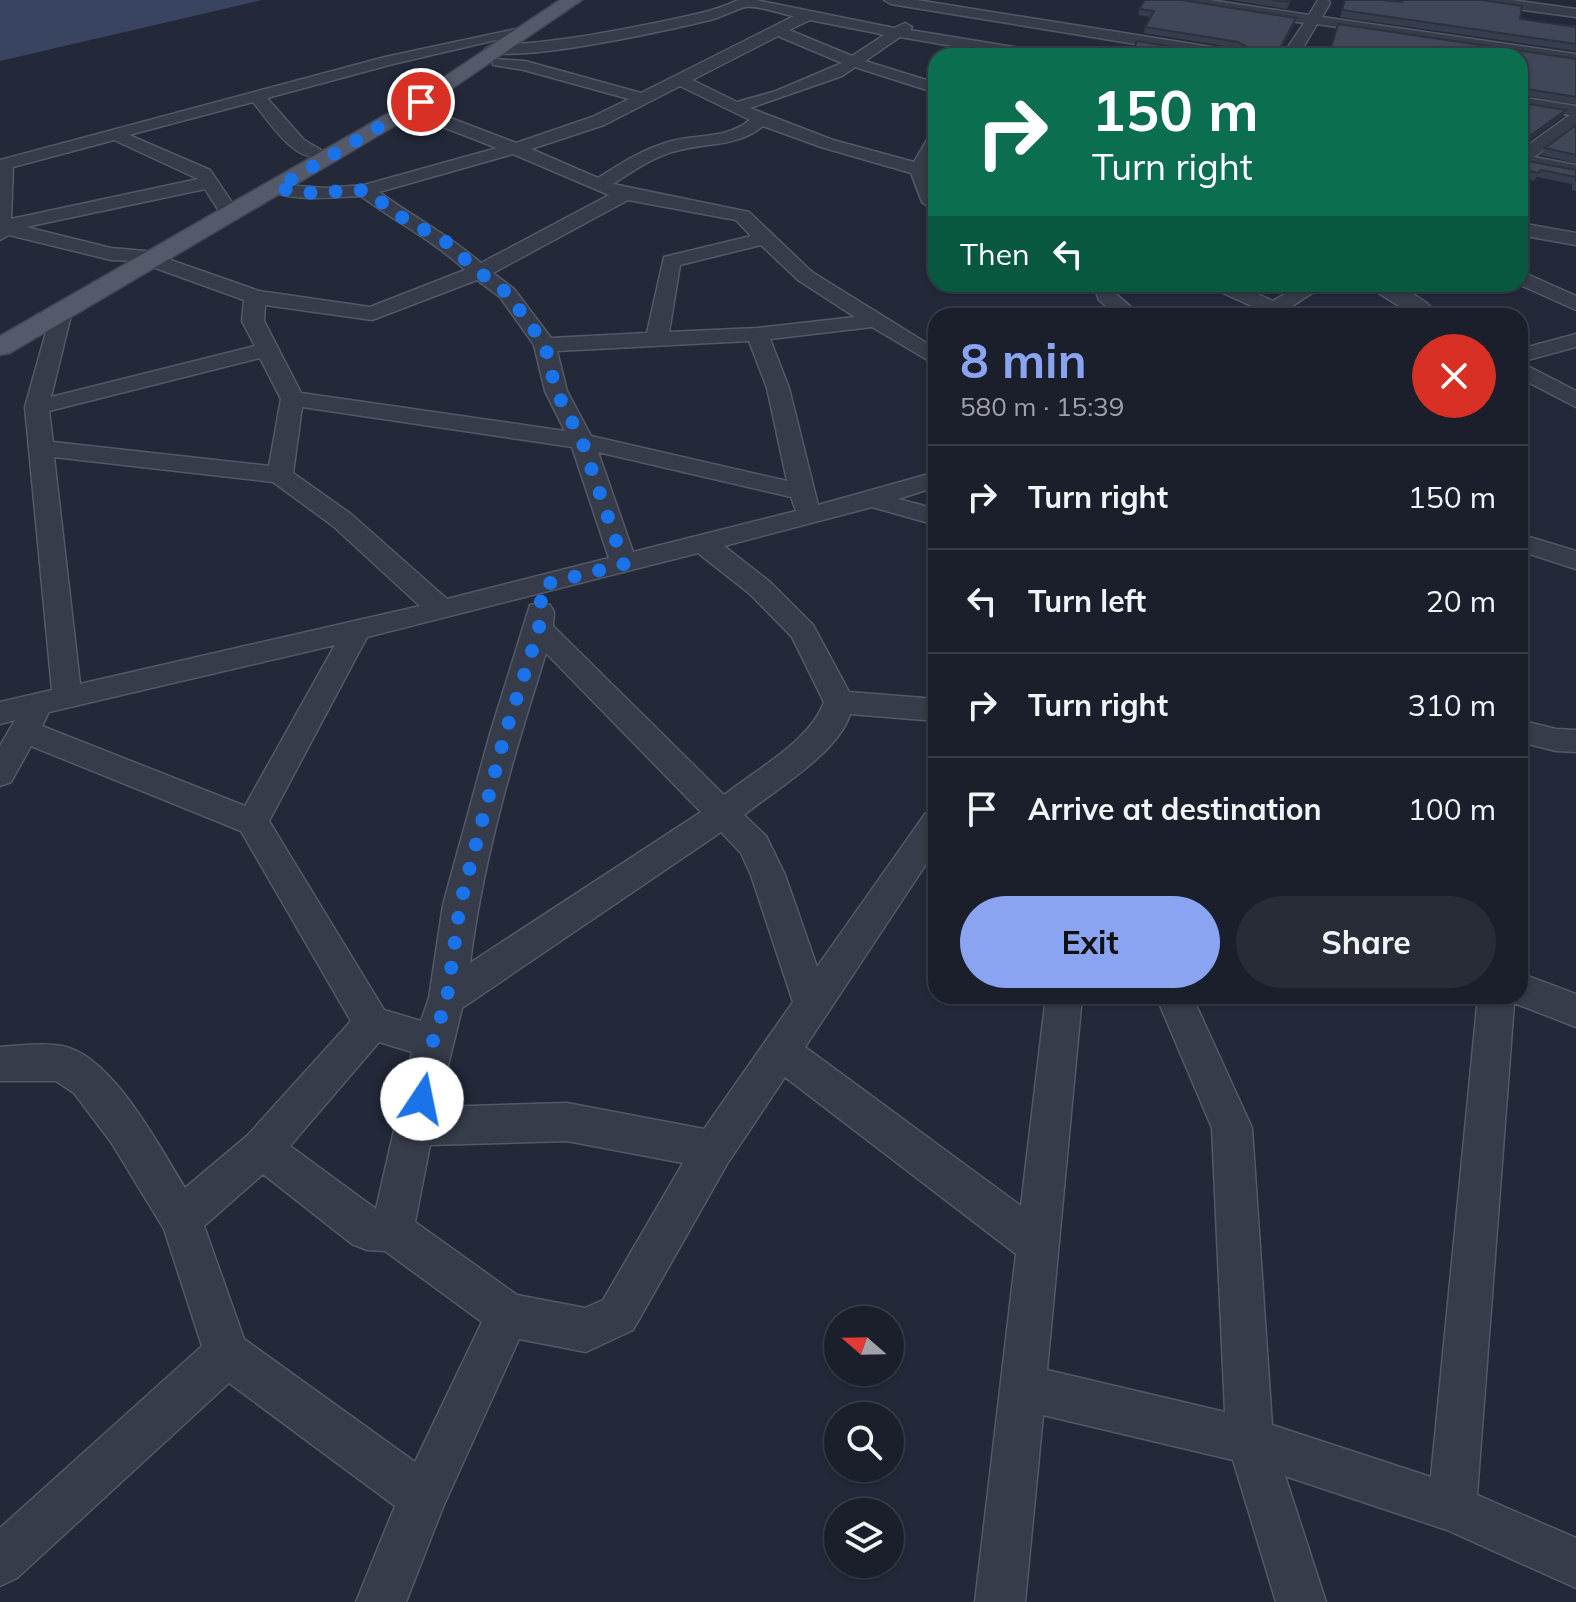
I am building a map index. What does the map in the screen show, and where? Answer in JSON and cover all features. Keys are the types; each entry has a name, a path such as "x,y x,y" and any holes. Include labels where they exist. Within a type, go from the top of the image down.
{"main road":[{"path":"0,333 277,188 404,112 558,0"},
{"path":"0,347 226,207 573,0"},
{"path":"443,54 497,45"}],"street":[{"path":"891,0 939,3 1191,48"},
{"path":"1182,0 1502,48"},
{"path":"1295,48 1325,0"},
{"path":"1481,0 1576,13"},
{"path":"2,168 390,60 497,45 548,47 725,13 746,1 897,33 989,48"},
{"path":"733,108 813,83 854,62 939,3"},
{"path":"277,188 316,193 365,190 545,140 598,121 810,14"},
{"path":"776,30 854,62 928,85"},
{"path":"497,45 525,66 642,98"},
{"path":"1528,52 1576,59"},
{"path":"2,168 443,54"},
{"path":"681,80 760,120 869,156 927,162"},
{"path":"261,101 298,144 317,153"},
{"path":"1528,103 1576,111"},
{"path":"404,112 434,118 511,147 598,186 742,216 805,276 928,353"},
{"path":"1528,153 1576,118"},
{"path":"598,186 623,169 672,146 734,139 760,120"},
{"path":"121,138 204,174 226,207"},
{"path":"1528,161 1576,170"},
{"path":"1,230 2,168"},
{"path":"1,230 210,182"},
{"path":"365,190 403,218 446,242 507,293 545,345 556,391 582,441 624,564"},
{"path":"1,230 111,254 145,258 255,297 372,314 479,272 625,194"},
{"path":"1528,230 1576,239"},
{"path":"657,339 671,261 765,238"},
{"path":"1528,281 1576,304"},
{"path":"1105,292 1120,308"},
{"path":"1233,292 1261,308"},
{"path":"1275,308 1302,292"},
{"path":"1390,292 1418,308"},
{"path":"255,297 253,321 292,399 280,475"},
{"path":"0,774 32,711 40,448 37,407 62,311"},
{"path":"545,345 757,334 873,321"},
{"path":"757,334 778,388 806,503"},
{"path":"1528,354 1576,340"},
{"path":"37,407 265,350"},
{"path":"1528,373 1576,400"},
{"path":"292,399 582,441 806,503"},
{"path":"40,448 280,475 342,520 442,610"},
{"path":"32,711 703,543 806,503 874,499 928,482"},
{"path":"874,499 928,515"},
{"path":"447,998 721,815 817,740 832,723 839,702 803,632 760,588 703,543"},
{"path":"1528,545 1576,560"},
{"path":"392,1231 433,1041 447,998 460,905 505,734 539,629 542,585"},
{"path":"539,629 754,845 764,865 811,1002"},
{"path":"252,822 357,630"},
{"path":"839,702 928,709"},
{"path":"32,711 252,822 372,1023 433,1041"},
{"path":"1528,733 1576,741"},
{"path":"262,1149 367,1229 392,1231 508,1315 586,1330 618,1315 713,1150 928,834"},
{"path":"1528,992 1576,1011"},
{"path":"1000,1602 1063,1004"},
{"path":"1178,1004 1232,1128 1250,1441 1301,1602"},
{"path":"1452,1508 1495,1004"},
{"path":"181,1219 262,1149 372,1023"},
{"path":"779,1050 1036,1243"},
{"path":"0,1064 62,1063 88,1080 125,1129 181,1219 227,1354 423,1497"},
{"path":"416,1127 567,1122 713,1150"},
{"path":"381,1602 423,1497 508,1315"},
{"path":"0,1561 227,1354"},
{"path":"1022,1387 1250,1441 1452,1508 1576,1563"}],"water":[{"path":"0,0 262,0 0,61"}],"building":[{"path":"1145,0 1182,0 1296,18 1280,48 1247,48 1238,42 1145,27 1154,11 1139,9"},
{"path":"1345,0 1482,0 1522,6 1520,19 1576,27 1576,44 1342,10"},
{"path":"1338,24 1501,48 1331,48"},
{"path":"1137,41 1179,48 1134,48"},
{"path":"1528,52 1576,59 1576,97 1528,89"},
{"path":"1528,104 1566,110 1528,137"},
{"path":"1576,125 1576,155 1545,148"},
{"path":"1528,161 1576,170 1576,177 1541,170 1538,173 1528,171"}],"route":[{"path":"421,102 277,188 307,193 365,190 403,218 446,242 507,293 545,345 556,391 582,441 624,564 542,585 539,629 505,734 460,905 447,998 433,1041 422,1099"}]}
